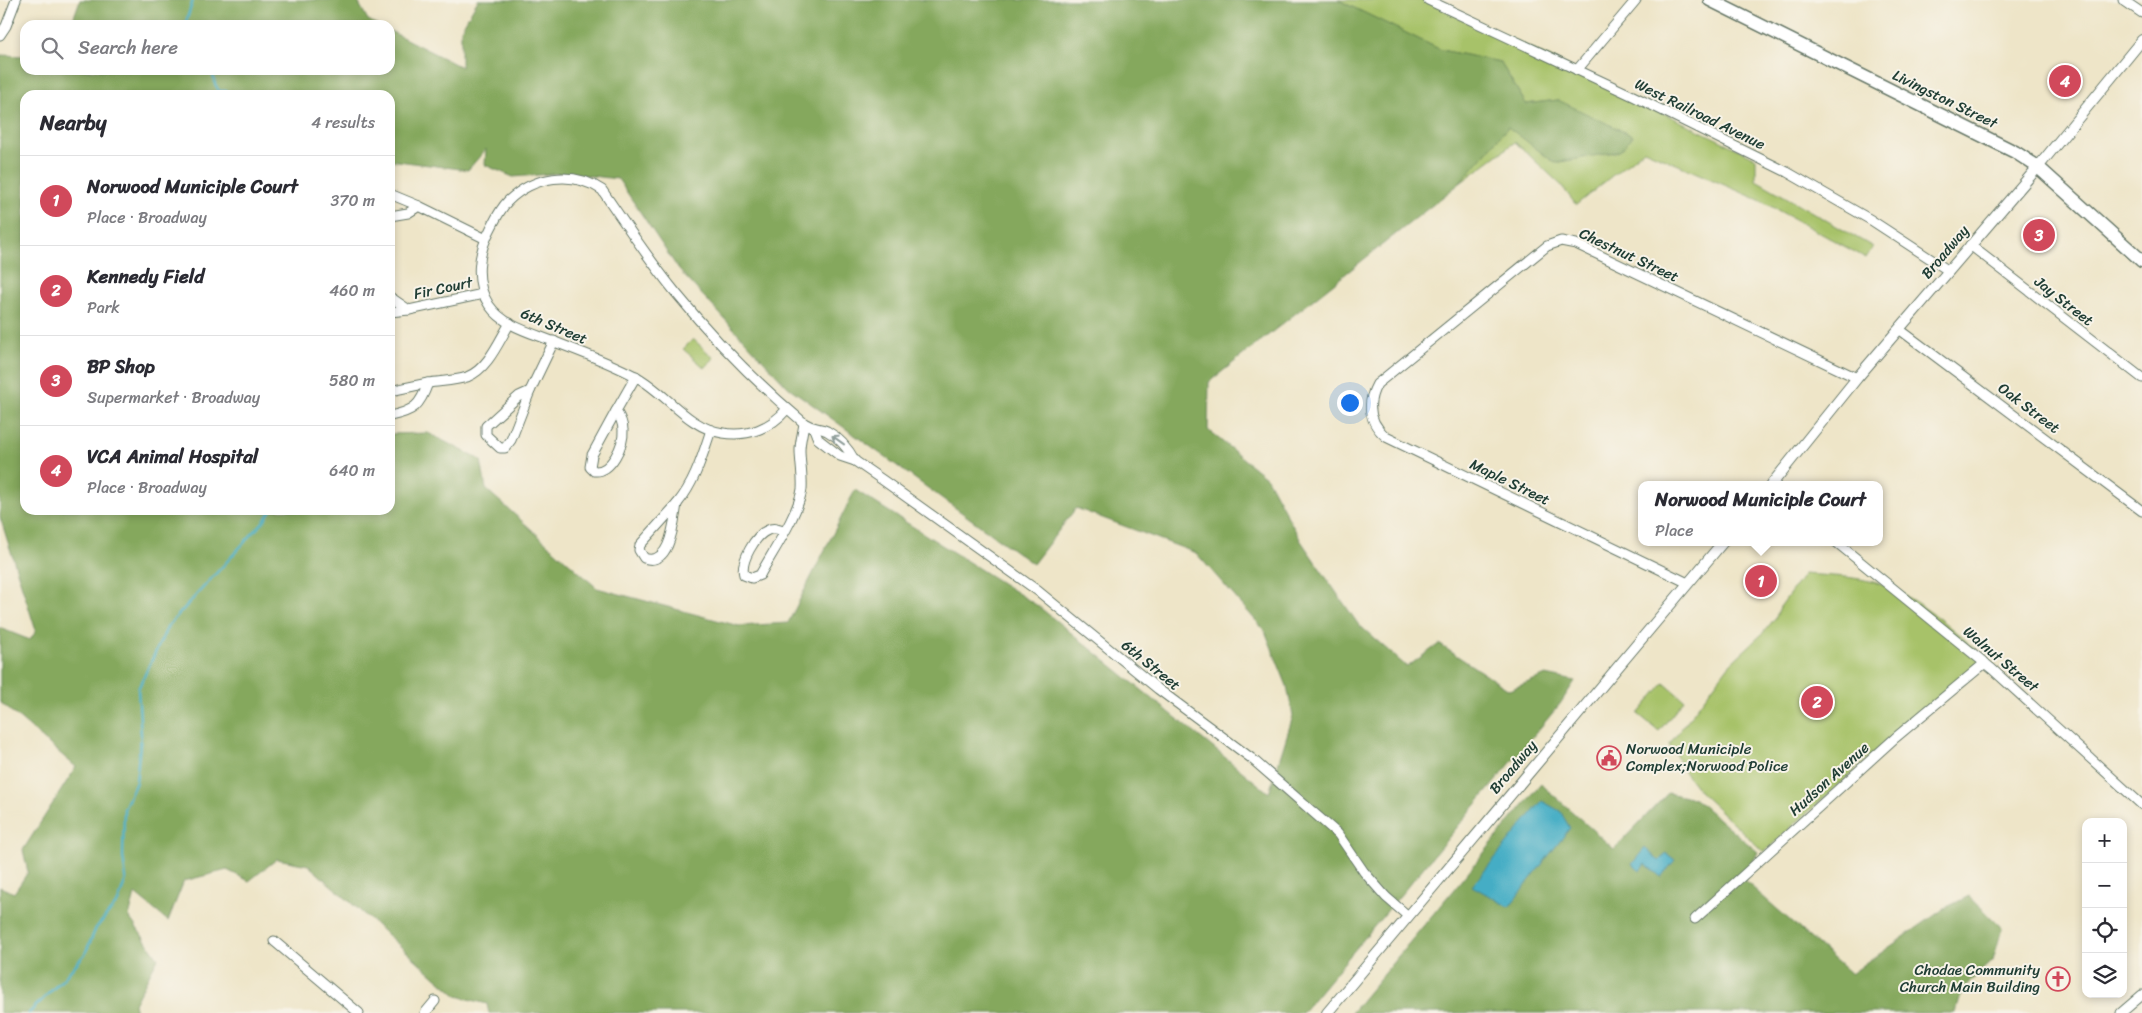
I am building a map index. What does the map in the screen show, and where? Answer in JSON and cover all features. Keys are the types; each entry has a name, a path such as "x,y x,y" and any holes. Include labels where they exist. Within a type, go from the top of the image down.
{"main road":[{"name":"Livingston Street","path":"1710,0 2016,152 2038,167 2142,261"}],"street":[{"path":"0,35 6,26 16,0"},
{"name":"West Railroad Avenue","path":"1428,0 1694,125 1788,172 1871,220 1949,270"},
{"path":"1577,70 1636,0"},
{"path":"2123,0 2142,13"},
{"name":"Broadway","path":"1774,481 1857,378 2038,167 2142,40"},
{"name":"6th Street","path":"787,409 780,417 760,430 736,434 711,430 690,419 654,388 636,376 528,333 510,323 490,306 483,294 479,265 486,239 500,211 508,202 536,182 570,178 597,187 607,196 653,264 710,333 747,373 787,409 814,430 818,439 840,456 855,461 1038,591 1158,689 1251,758 1338,834 1364,872 1386,897 1408,916"},
{"path":"395,196 486,239"},
{"path":"395,215 408,213 419,206"},
{"name":"Chestnut Street","path":"1387,375 1547,246 1561,241 1576,244 1857,378"},
{"name":"Jay Street","path":"1970,245 2142,378"},
{"name":"Fir Court","path":"395,311 483,294"},
{"name":"Fir Court","path":"395,300 409,310"},
{"path":"395,390 462,378 476,372 488,359 510,323"},
{"name":"Oak Street","path":"1899,328 2142,511"},
{"path":"530,391 519,396 486,426 486,435 500,448 505,448 510,440 530,391 554,342"},
{"name":"Maple Street","path":"1387,375 1373,391 1370,408 1375,425 1386,437 1688,583"},
{"path":"616,411 623,428 620,444 606,468 594,471 590,467 592,455 616,411 636,376"},
{"path":"395,415 404,414 418,405 428,384"},
{"path":"784,531 772,528 761,534 745,560 744,575 752,578 760,575 784,531 796,508 802,489 800,451 804,423"},
{"path":"677,504 668,546 659,556 648,559 644,558 640,545 686,492 696,475 711,430"},
{"name":"Broadway","path":"1328,1013 1719,546"},
{"name":"Walnut Street","path":"1841,546 1985,663 2142,805"},
{"name":"Hudson Avenue","path":"1695,919 1895,738 1985,663"},
{"path":"274,941 360,1013"},
{"path":"2121,1013 2142,995"},
{"path":"425,1013 435,1001"}],"green space":[{"path":"80,0 357,0 368,20 73,20"},
{"path":"478,0 1338,0 1441,50 1500,62 1526,104 1558,100 1633,136 1620,151 1555,163 1508,127 1459,184 1209,382 1208,430 1267,478 1301,541 1358,624 1407,667 1439,644 1509,690 1546,675 1575,681 1560,704 1302,1013 489,1013 487,1004 457,996 308,865 277,859 249,881 227,870 184,881 168,921 135,894 129,917 158,958 134,1004 136,1013 0,1013 0,887 14,893 28,872 23,850 76,767 0,702 0,628 30,640 36,631 0,517 0,55 20,56 20,75 395,75 395,34 461,67 461,29","holes":["20,90 395,90 395,161 468,170 486,149 485,165 513,177 565,173 618,179 679,270 788,387 1033,564 1076,508 1196,553 1265,631 1287,686 1293,716 1269,793 1038,606 855,490 788,623 739,626 597,588 486,489 481,460 428,433 395,434 395,515 20,515"]},
{"path":"1338,0 1431,0 1756,158 1756,180 1873,247 1866,258 1759,200 1644,150 1576,205 1561,185 1515,142 1459,184 1508,126 1555,163 1558,100 1526,104 1500,62 1441,50"},
{"path":"693,339 714,358 705,368 683,349"},
{"path":"1804,574 1859,579 1892,589 1934,615 1985,657 1889,739 1764,852 1700,792 1678,764 1679,760 1669,745 1730,664 1762,634 1776,617 1780,607"},
{"path":"1664,683 1684,700 1659,731 1638,714"},
{"path":"1541,784 1614,849 1668,793 1695,799 1758,852 1744,880 1851,974 1945,908 1969,896 2002,928 1993,961 1963,988 1956,1013 1351,1013"}],"water":[{"path":"1542,801 1560,811 1570,828 1509,907 1472,886"},
{"path":"1645,848 1659,861 1666,853 1675,860 1661,877 1645,864 1640,871 1632,864"}],"waterway":[{"path":"187,20 193,0"},
{"path":"213,75 218,90"},
{"path":"29,1013 85,954 96,928 118,902 126,879 123,857 124,809 136,782 141,735 138,689 168,626 268,515"}],"place":[{"name":"VCA Animal Hospital","path":"2065,81"},
{"name":"BP Shop","path":"2039,235"},
{"name":"Norwood Municiple Court","path":"1761,581"},
{"name":"Kennedy Field","path":"1817,702"},
{"name":"Norwood Municiple Complex;Norwood Police","path":"1609,758"},
{"name":"Chodae Community Church Main Building","path":"2058,979"}]}
